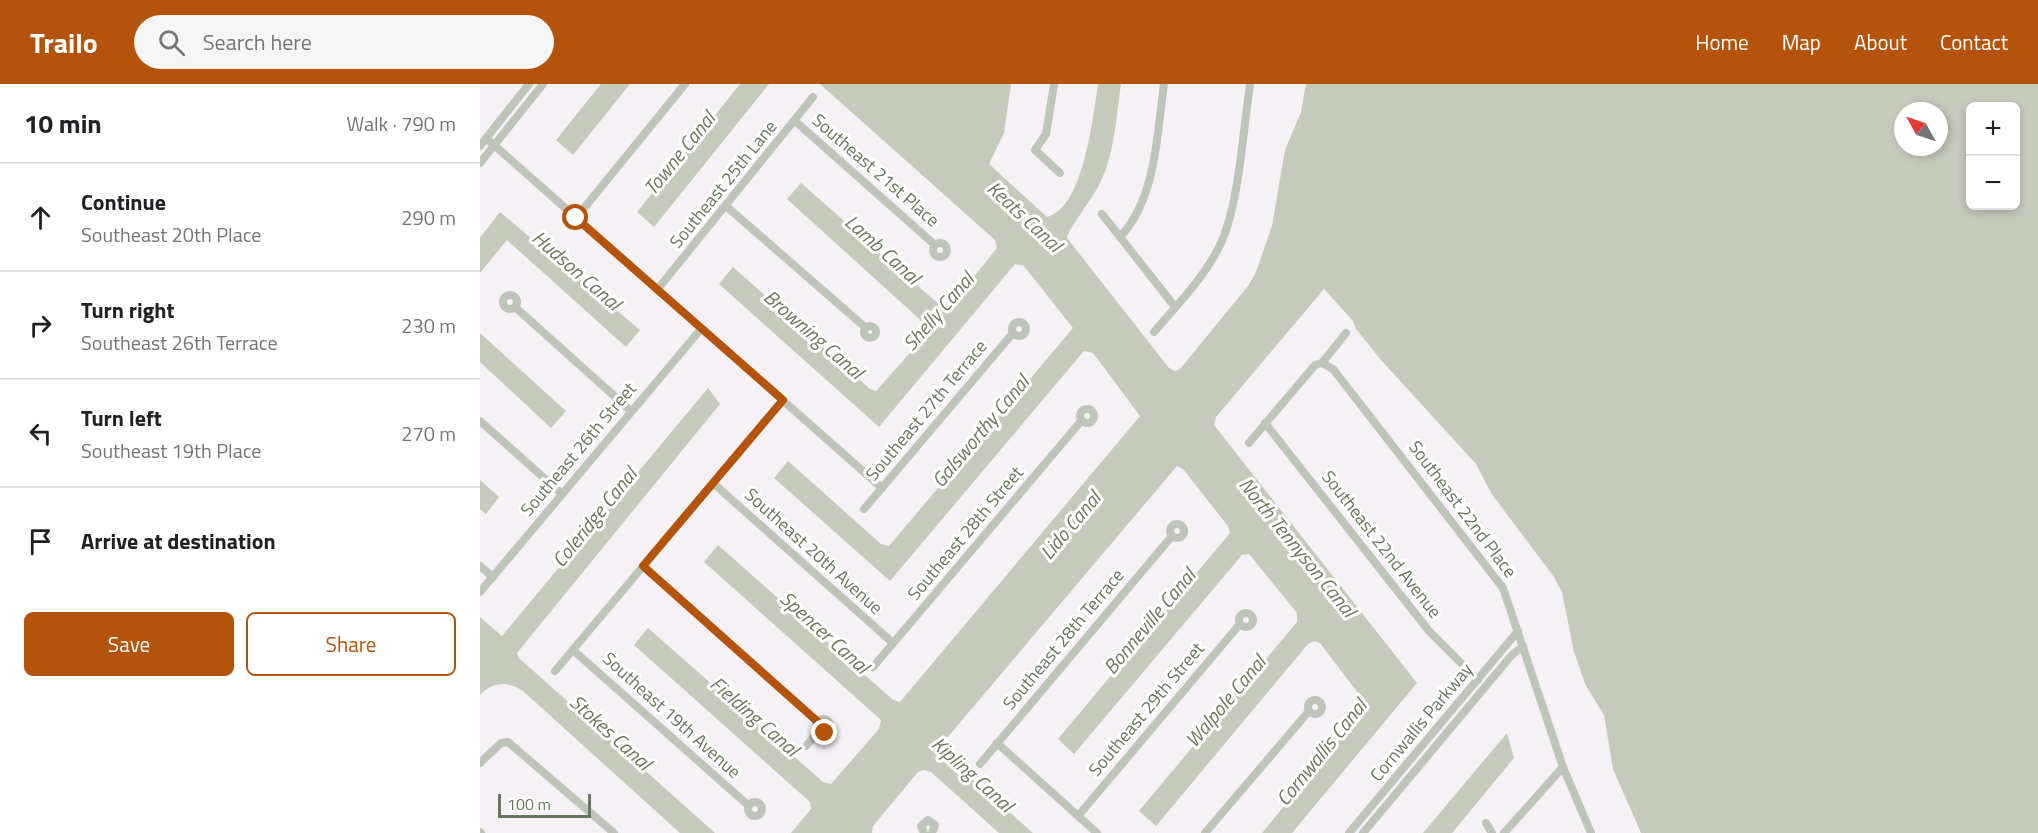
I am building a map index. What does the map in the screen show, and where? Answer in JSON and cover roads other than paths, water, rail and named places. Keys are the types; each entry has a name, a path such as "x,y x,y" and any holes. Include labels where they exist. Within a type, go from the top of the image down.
{"street":[{"path":"529,84 483,142 494,145 882,488"},
{"path":"480,163 543,84"},
{"path":"576,218 685,84"},
{"path":"1054,84 1046,134 1035,150 1060,173"},
{"path":"1120,237 1133,224 1146,196 1164,84"},
{"path":"1154,332 1207,267 1224,234 1233,200 1250,84"},
{"name":"Southeast 25th Lane","path":"657,290 813,97"},
{"name":"Southeast 21st Place","path":"795,121 935,245"},
{"path":"726,206 866,328"},
{"path":"1102,214 1175,307"},
{"path":"515,307 631,411"},
{"name":"Southeast 26th Street","path":"480,592 701,329"},
{"name":"Southeast 27th Terrace","path":"864,510 1013,333"},
{"path":"1249,443 1315,365 1322,363 1346,333"},
{"name":"Southeast 22nd Place","path":"1322,363 1333,369 1495,576 1510,602 1563,767 1591,833"},
{"path":"555,671 783,400"},
{"name":"Southeast 28th Street","path":"873,667 1082,420"},
{"path":"480,421 562,494"},
{"name":"Southeast 22nd Avenue","path":"1265,423 1434,637 1478,680"},
{"name":"Southeast 20th Avenue","path":"713,483 893,643"},
{"name":"Southeast 28th Terrace","path":"980,764 1172,536"},
{"path":"480,566 493,577"},
{"path":"643,566 819,727 806,746"},
{"name":"Southeast 29th Street","path":"1078,816 1240,624"},
{"name":"Cornwallis Parkway","path":"1351,832 1518,632"},
{"name":"Cornwallis Parkway","path":"1364,833 1511,656 1523,646"},
{"name":"Southeast 19th Avenue","path":"573,650 749,806"},
{"path":"1205,833 1309,711"},
{"path":"480,763 501,743 508,742 516,746 614,833"},
{"path":"997,743 1097,833"},
{"path":"1504,833 1563,767"},
{"path":"1486,823 1492,833"}],"water":[{"path":"601,84 630,84 573,155 556,140"},
{"path":"740,84 769,84 654,227 637,212"},
{"path":"820,84 1011,84 1004,133 989,164 1047,217 1060,210 1070,197 1078,179 1089,137 1098,84 1121,84 1109,160 1097,189 1071,228 1067,238 1169,368 1175,371 1180,369 1248,286 1256,272 1272,226 1285,150 1301,112 1306,84 2038,84 2038,833 1641,833 1613,769 1604,715 1586,686 1574,652 1562,592 1554,577 1491,493 1476,464 1381,360 1356,329 1353,321 1324,289 1216,417 1214,425 1417,683 1292,833 1262,833 1367,705 1320,643 1314,641 1308,644 1156,826 1139,811 1297,622 1297,613 1249,554 1242,555 1074,754 1058,739 1230,533 1228,526 1183,469 1177,466 941,745 943,753 1033,833 999,833 931,772 924,770 918,772 873,826 872,833 791,833 811,809 810,802 634,645 648,628 823,782 831,784 879,729 881,720 704,562 718,545 892,699 900,702 1140,416 1093,353 1084,351 890,581 774,478 788,461 881,544 889,546 1073,328 1024,266 1015,264 879,427 719,284 733,267 870,389 876,391 927,334 927,326 787,199 801,183 942,307 951,305 997,248 995,240"},
{"path":"500,212 640,330 626,347 507,240 480,273 480,238"},
{"path":"480,333 566,411 551,428 480,362"},
{"path":"708,388 720,404 517,653 519,658 715,833 680,833 523,691 512,685 501,684 490,687 480,695 480,617 502,636"},
{"path":"480,480 499,497 486,514 480,509"},
{"path":"1507,733 1514,758 1452,833 1423,833"}],"water label":[{"name":"Towne Canal","path":"679,153"},
{"name":"Keats Canal","path":"1025,216"},
{"name":"Lamb Canal","path":"883,249"},
{"name":"Hudson Canal","path":"577,270"},
{"name":"Shelly Canal","path":"938,311"},
{"name":"Browning Canal","path":"814,334"},
{"name":"Galsworthy Canal","path":"980,431"},
{"name":"Coleridge Canal","path":"594,517"},
{"name":"Lido Canal","path":"1070,525"},
{"name":"North Tennyson Canal","path":"1298,547"},
{"name":"Bonneville Canal","path":"1149,621"},
{"name":"Spencer Canal","path":"825,632"},
{"name":"Walpole Canal","path":"1225,701"},
{"name":"Fielding Canal","path":"755,716"},
{"name":"Stokes Canal","path":"611,732"},
{"name":"Cornwallis Canal","path":"1321,752"},
{"name":"Kipling Canal","path":"973,774"}]}
